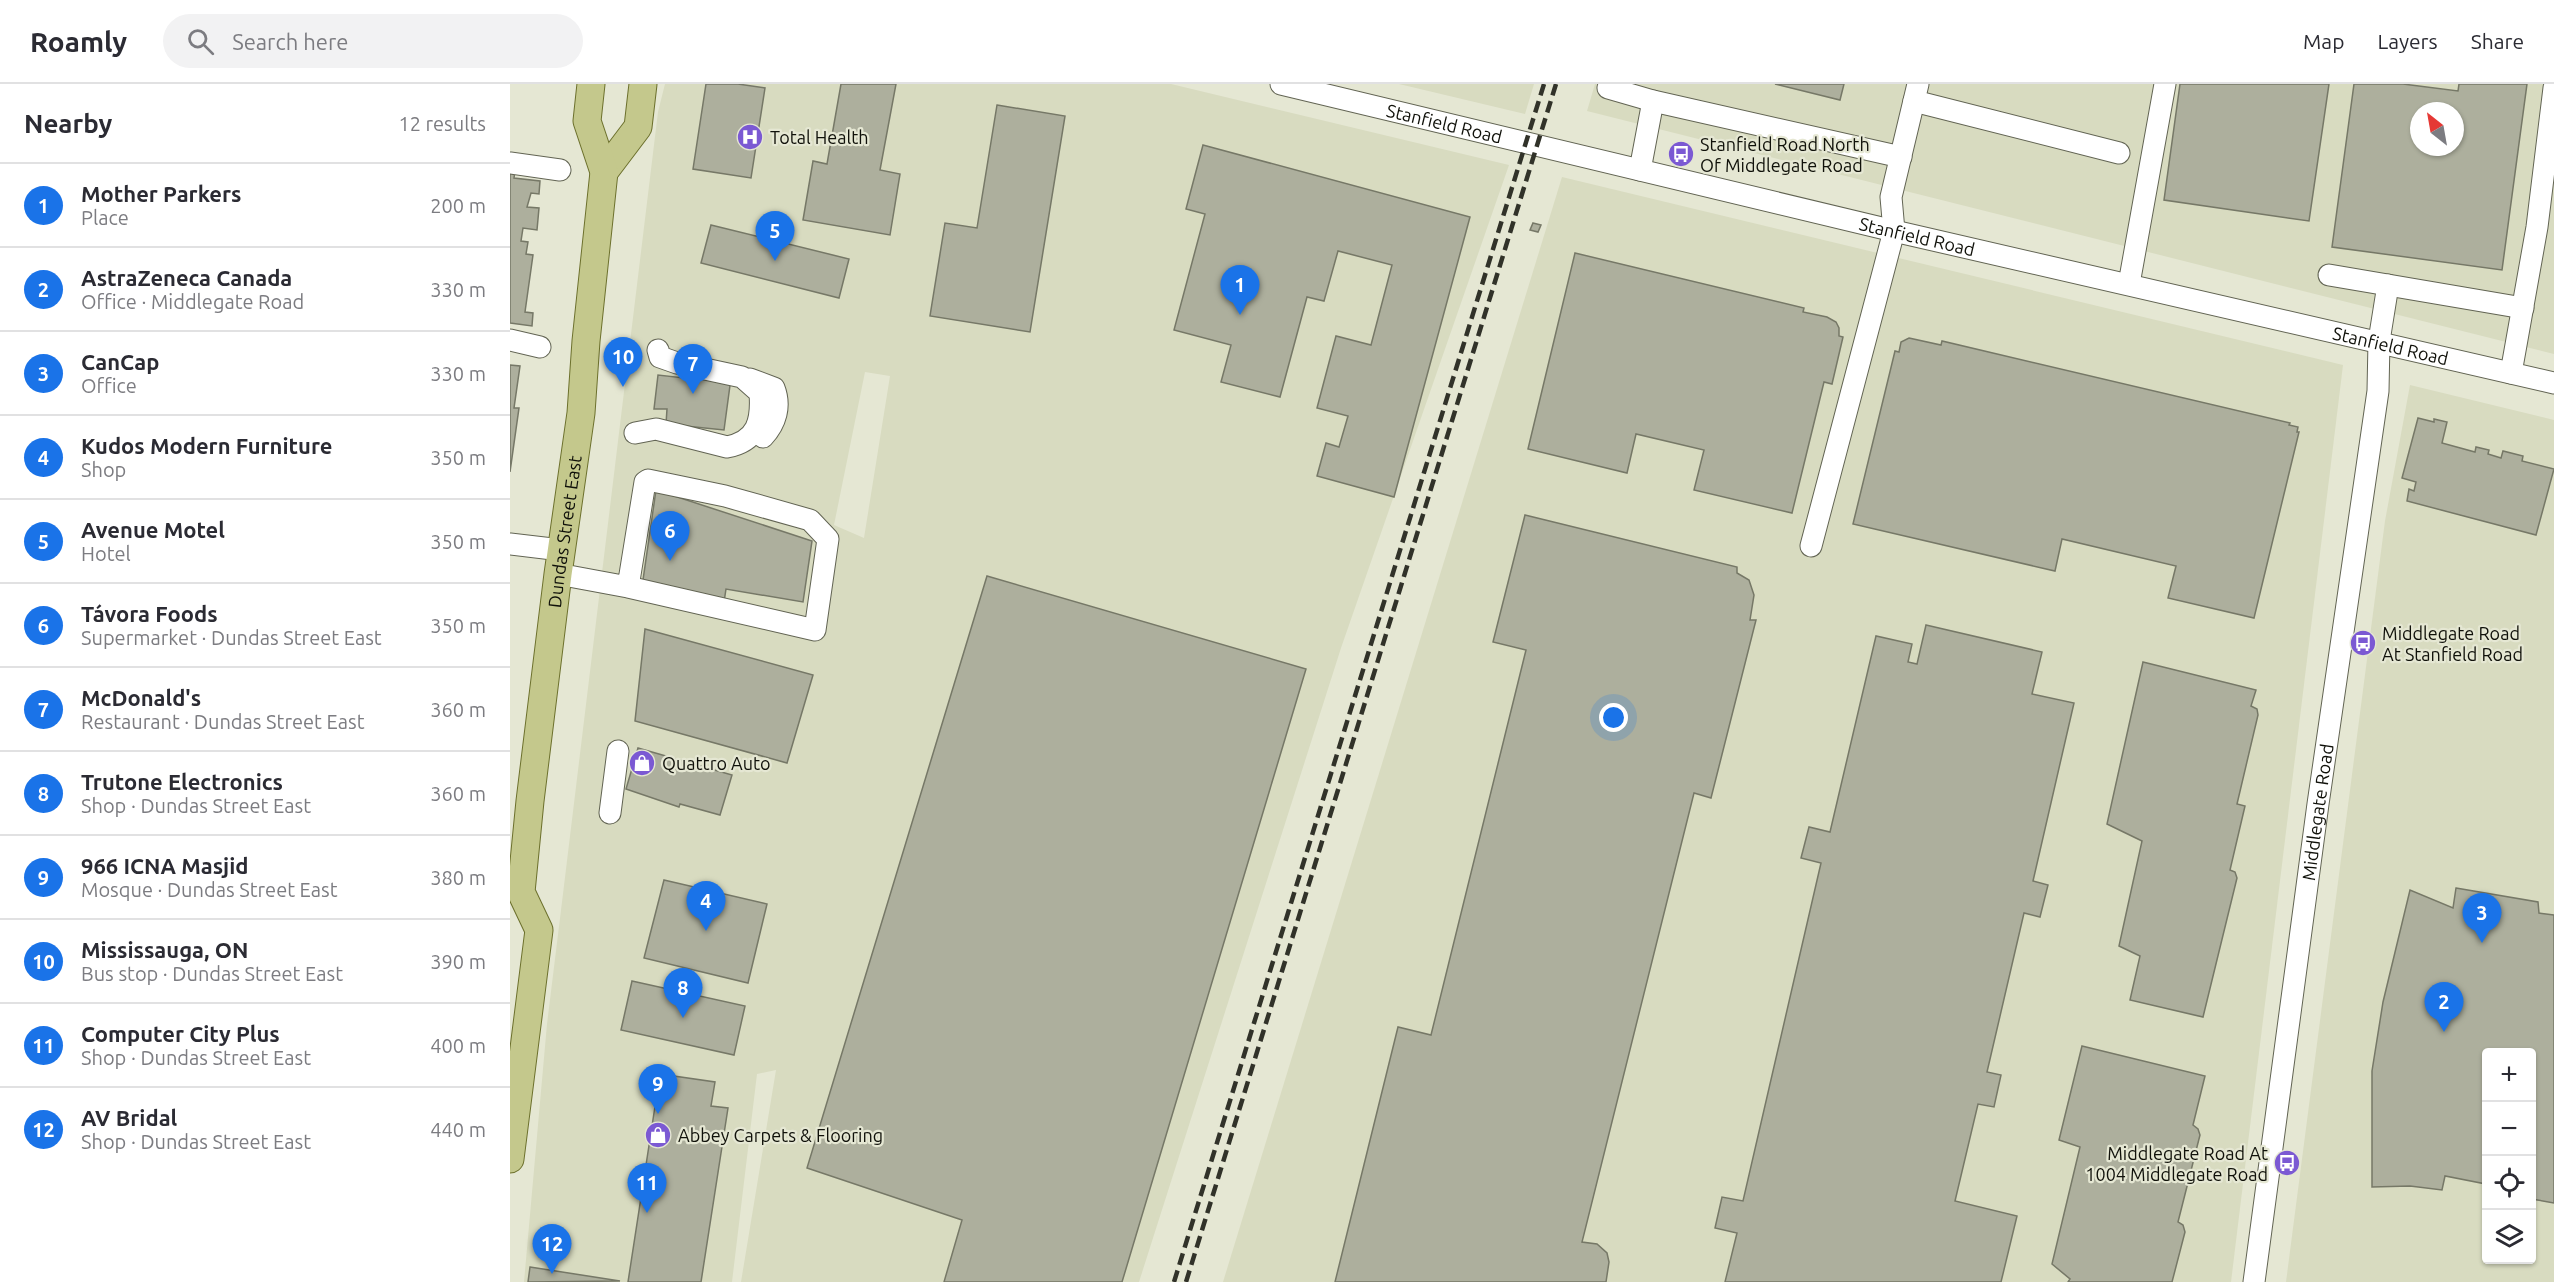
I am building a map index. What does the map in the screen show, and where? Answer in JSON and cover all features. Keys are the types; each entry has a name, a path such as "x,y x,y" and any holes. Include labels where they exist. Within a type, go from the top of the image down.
{"main road":[{"name":"Dundas Street East","path":"510,1159 517,1051 539,930 516,899 559,562 581,413 586,341 604,172 587,121 591,84"},
{"path":"604,172 638,127 643,84"}],"street":[{"name":"Stanfield Road","path":"1281,84 1894,231 2554,383"},
{"path":"2129,284 2165,84"},
{"path":"1608,88 1653,101 1901,157"},
{"path":"2511,373 2523,308 2546,229 2554,88"},
{"path":"1811,546 1894,231 1891,197 1916,93 2119,153"},
{"path":"1640,170 1653,101"},
{"path":"510,163 560,170"},
{"path":"2329,275 2523,308"},
{"name":"Middlegate Road","path":"2254,1282 2318,804 2378,391 2379,341 2388,285"},
{"path":"510,339 540,347"},
{"path":"635,433 656,429 727,447 736,445 756,430 761,416 760,393 742,377 677,363 660,357 658,350"},
{"path":"510,544 628,587 814,630 828,539 810,520 725,496 648,480 645,482 628,587"},
{"path":"610,813 618,751"}],"shaded area":[{"path":"665,84 1171,84 1509,165 1341,648 1139,1282 741,1282 776,1070 757,1074 732,1282 524,1282 547,1024 658,112","holes":["865,372 890,376 864,538 834,525"]},
{"path":"1399,84 1534,84 1525,114"},
{"path":"1595,84 2554,84 2554,354 1587,111"},
{"path":"1562,177 2343,365 2231,1282 1223,1282"},
{"path":"2410,385 2554,420 2554,1282 2286,1282 2385,521"}],"building":[{"path":"706,84 738,84 765,88 751,178 693,169"},
{"path":"841,84 896,84 880,170 900,174 890,235 803,220 813,161 827,164"},
{"path":"1775,84 1844,84 1840,100"},
{"path":"2180,84 2329,84 2309,221 2164,200"},
{"path":"2354,84 2403,84 2458,91 2459,84 2527,84 2502,270 2332,247"},
{"path":"997,105 1065,116 1030,332 930,316 945,223 977,228"},
{"path":"1203,145 1470,217 1394,497 1317,476 1326,443 1339,447 1348,416 1317,408 1336,336 1371,345 1392,265 1338,251 1324,301 1307,297 1280,397 1221,382 1231,345 1174,330 1205,214 1186,209"},
{"path":"510,171 515,171 514,178 540,181 539,194 531,193 527,207 539,208 537,230 523,228 521,241 528,242 526,254 533,255 525,312 533,313 532,326 510,323"},
{"path":"1533,223 1541,225 1538,232 1530,230"},
{"path":"711,225 849,259 839,298 701,263"},
{"path":"1575,253 1804,308 1803,312 1827,317 1836,322 1839,336 1843,337 1832,384 1824,382 1792,513 1694,490 1704,450 1636,434 1627,473 1528,449"},
{"path":"1909,338 1941,345 1942,341 2290,423 2289,425 2298,427 2297,432 2299,432 2254,618 2168,598 2176,566 2062,539 2055,571 1853,524 1895,351 1899,352 1901,342"},
{"path":"510,365 520,366 514,408 519,408 510,472"},
{"path":"685,371 731,378 724,430 666,424 667,409 654,409 658,375 684,378"},
{"path":"2418,418 2447,422 2442,443 2475,452 2476,447 2489,450 2488,454 2501,458 2503,451 2523,456 2522,461 2554,469 2536,535 2407,501 2409,489 2414,491 2416,482 2402,478"},
{"path":"656,490 812,541 803,602 726,589 724,602 642,587"},
{"path":"1525,515 1737,567 1737,573 1749,580 1754,595 1750,620 1756,620 1711,798 1694,793 1582,1242 1597,1244 1607,1253 1609,1262 1606,1282 1335,1282 1398,1027 1431,1035 1526,650 1493,642"},
{"path":"987,576 1306,669 1122,1282 944,1282 962,1220 807,1168"},
{"path":"1926,625 2042,652 2032,694 2074,703 2033,881 2048,885 2040,917 2024,913 1987,1072 2001,1075 1994,1107 1978,1104 1955,1201 2017,1216 2001,1282 1725,1282 1737,1233 1715,1228 1722,1197 1743,1201 1821,863 1801,858 1809,827 1830,832 1876,636 1912,644 1908,662 1917,664"},
{"path":"645,629 813,675 787,763 635,721"},
{"path":"2143,662 2256,690 2251,706 2257,709 2258,715 2237,804 2245,806 2230,870 2235,872 2237,878 2203,1017 2130,1000 2140,956 2119,946 2142,841 2107,824"},
{"path":"638,748 732,775 720,815 680,804 679,807 626,789"},
{"path":"664,880 767,904 748,983 644,958"},
{"path":"2456,888 2538,902 2539,913 2554,915 2554,1203 2536,1200 2536,1048 2482,1048 2482,1183 2445,1176 2442,1190 2410,1186 2372,1187 2372,1071 2383,1002 2410,890 2453,908"},
{"path":"632,981 745,1006 734,1055 621,1030"},
{"path":"2082,1046 2205,1076 2193,1125 2198,1129 2200,1135 2178,1222 2183,1225 2185,1232 2172,1282 2068,1282 2070,1279 2052,1264 2080,1147 2059,1140"},
{"path":"660,1074 715,1082 711,1106 728,1108 701,1282 628,1282"},
{"path":"530,1267 620,1281 528,1282"}],"railway":[{"path":"1174,1282 1544,84"},
{"path":"1186,1282 1556,84"}],"place":[{"name":"Total Health","path":"750,137"},
{"name":"Stanfield Road North Of Middlegate Road","path":"1681,154"},
{"name":"Avenue Motel","path":"775,261"},
{"name":"Mother Parkers","path":"1240,315"},
{"name":"Mississauga, ON","path":"623,387"},
{"name":"McDonald's","path":"693,394"},
{"name":"Távora Foods","path":"670,561"},
{"name":"Middlegate Road At Stanfield Road","path":"2363,643"},
{"name":"Quattro Auto","path":"642,763"},
{"name":"Kudos Modern Furniture","path":"706,931"},
{"name":"CanCap","path":"2482,943"},
{"name":"Trutone Electronics","path":"683,1018"},
{"name":"AstraZeneca Canada","path":"2444,1032"},
{"name":"966 ICNA Masjid","path":"658,1114"},
{"name":"Abbey Carpets & Flooring","path":"658,1135"},
{"name":"Middlegate Road At 1004 Middlegate Road","path":"2287,1163"},
{"name":"Computer City Plus","path":"647,1213"},
{"name":"AV Bridal","path":"552,1274"}]}
